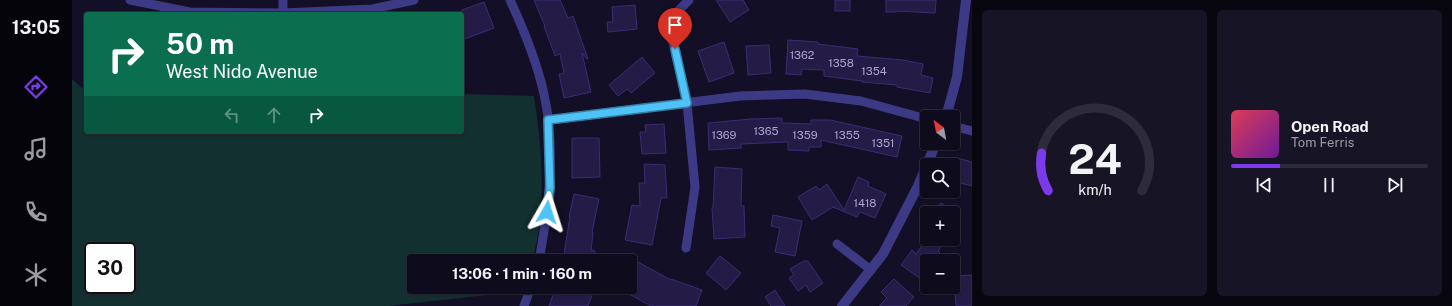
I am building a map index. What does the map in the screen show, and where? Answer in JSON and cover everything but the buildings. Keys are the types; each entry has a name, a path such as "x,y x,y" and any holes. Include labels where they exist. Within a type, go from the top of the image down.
{"street":[{"path":"130,0 190,12"},
{"path":"283,0 283,12"},
{"path":"305,12 372,9 414,0"},
{"path":"510,0 527,39 537,69 544,95 548,120 550,188 541,254"},
{"path":"686,248 694,187 687,103 668,21 689,0"},
{"path":"948,110 957,77 966,0"},
{"path":"548,120 740,96 805,94 862,101 920,117"},
{"path":"960,128 972,132"},
{"path":"843,305 882,254 918,186 933,150"},
{"path":"837,244 871,270"},
{"path":"524,306 528,294"}],"green space":[{"path":"72,79 84,89 84,134 464,134 464,94 534,96 542,178 540,221 534,254 407,254 407,294 496,294 388,306 72,306"}],"route":[{"path":"547,212 550,188 548,120 687,103 675,49"}]}
